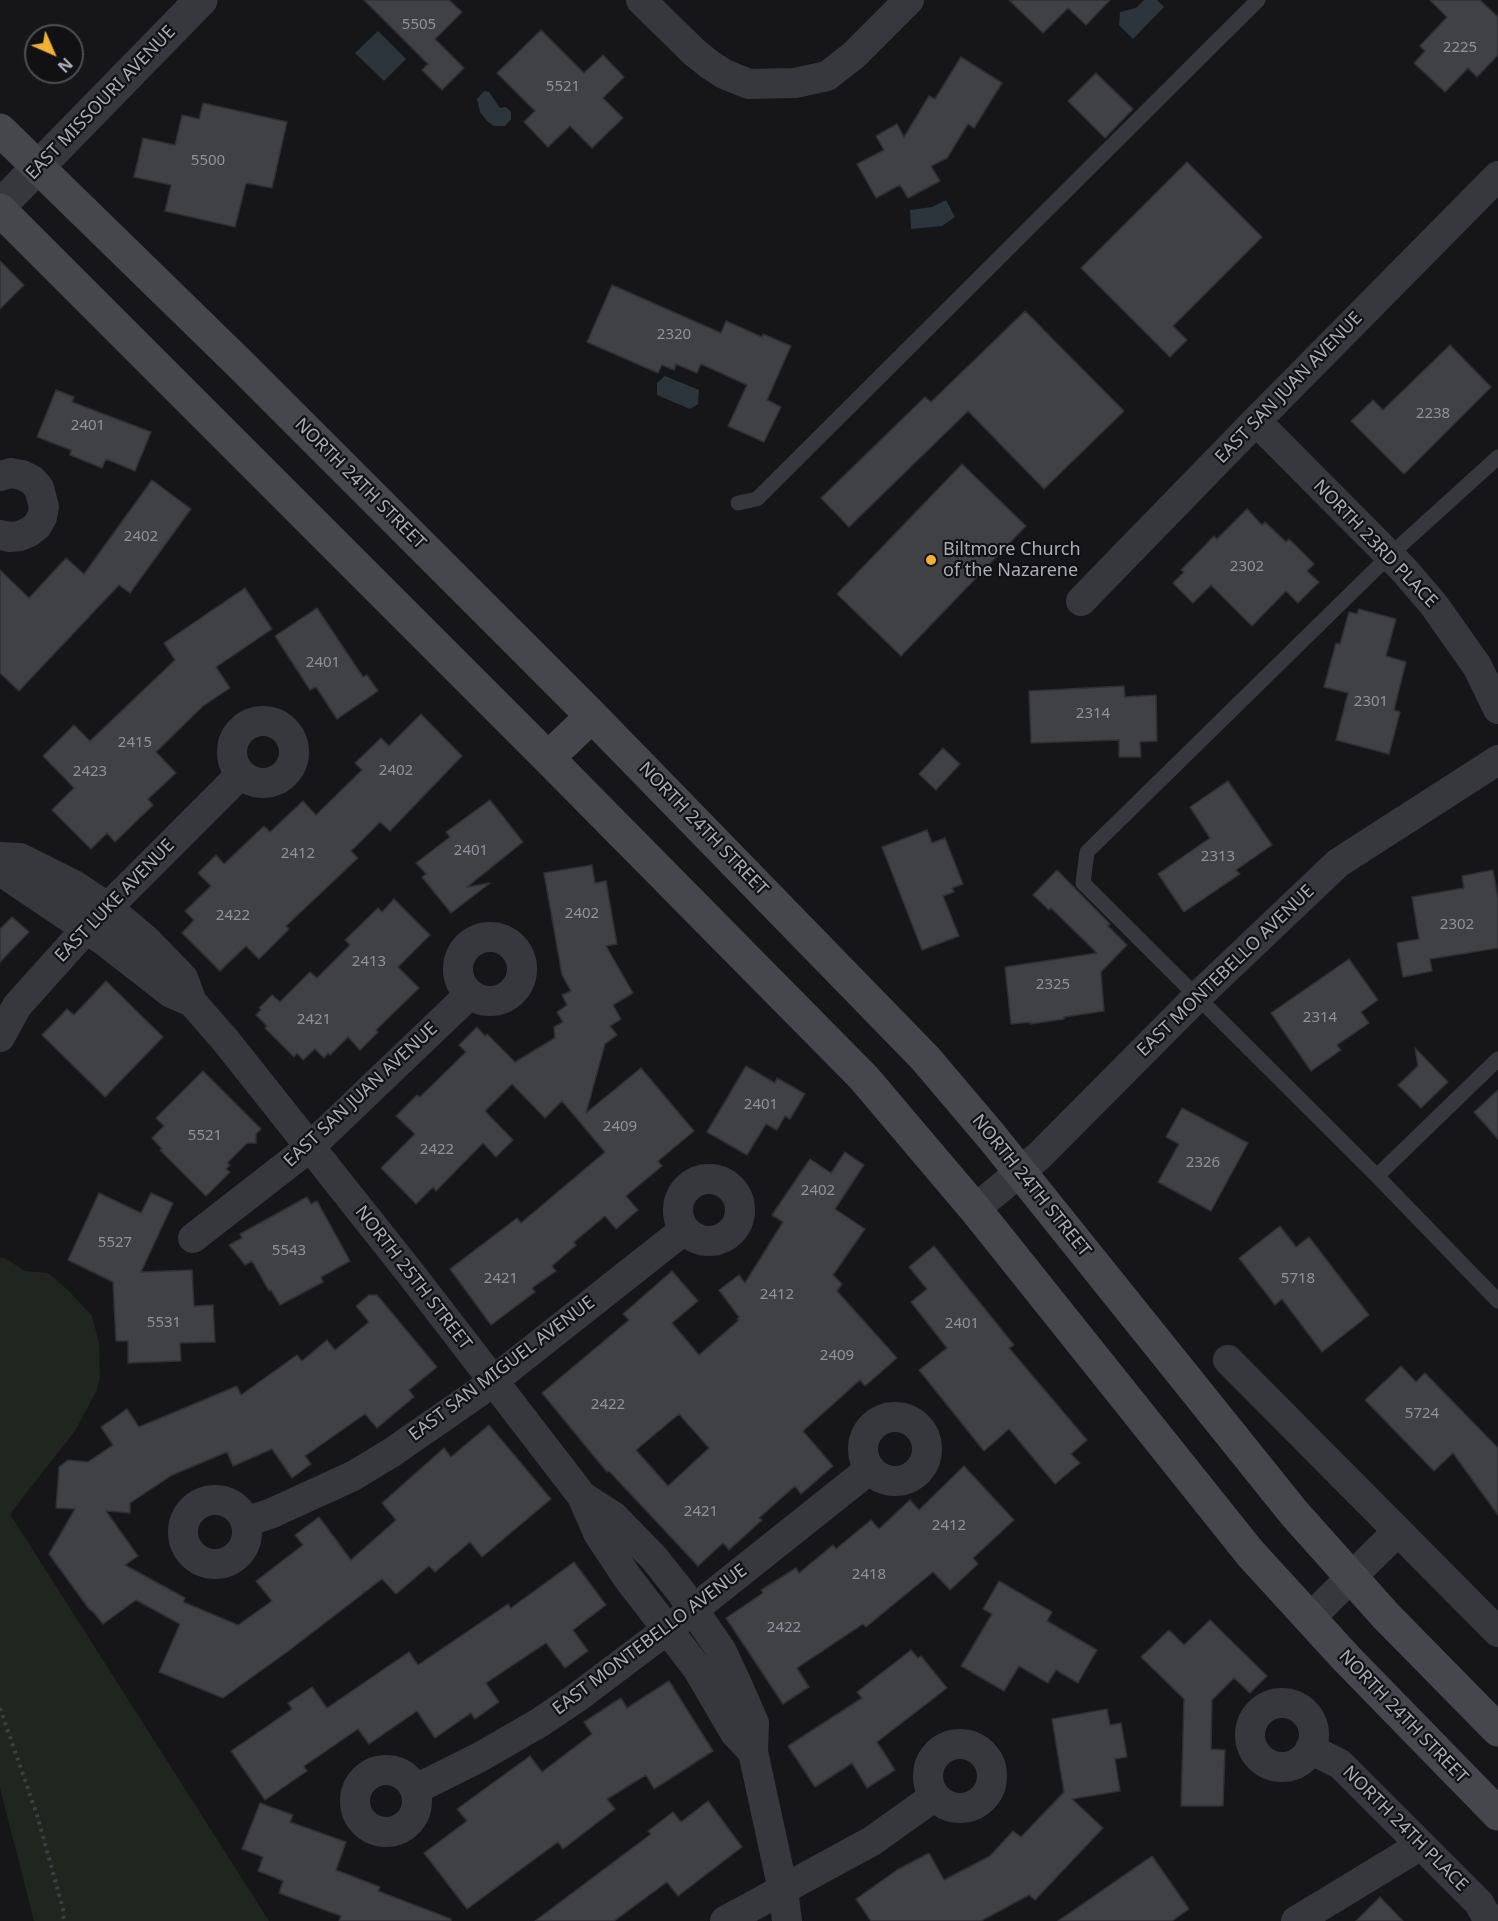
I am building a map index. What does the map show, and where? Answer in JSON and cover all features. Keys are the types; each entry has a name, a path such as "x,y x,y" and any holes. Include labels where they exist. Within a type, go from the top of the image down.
{"main road":[{"name":"NORTH 24TH STREET","path":"0,130 239,363 592,716 925,1058 1020,1172 1294,1514 1386,1616 1498,1730"},
{"name":"NORTH 24TH STREET","path":"0,208 856,1070 975,1209 1250,1553 1379,1693 1498,1814"},
{"path":"548,758 592,716"}],"street":[{"name":"EAST MISSOURI AVENUE","path":"0,208 201,0"},
{"path":"641,0 709,64 724,74 749,84 795,83 827,76 854,55 909,0"},
{"name":"EAST SAN JUAN AVENUE","path":"1081,601 1498,176"},
{"name":"NORTH 23RD PLACE","path":"1256,421 1390,555 1434,605 1477,666 1498,709"},
{"path":"0,476 11,473 32,480 39,488 44,507 37,526 29,532 20,536 0,535"},
{"name":"EAST MONTEBELLO AVENUE","path":"975,1209 1040,1156 1197,997 1338,863 1498,760"},
{"name":"EAST LUKE AVENUE","path":"0,1037 17,1006 86,929 242,774"},
{"path":"0,856 20,858 74,885 107,907 147,941 183,978 192,1002"},
{"path":"0,867 8,876 86,929 171,993 192,1002"},
{"name":"EAST SAN JUAN AVENUE","path":"193,1238 310,1147 470,993"},
{"name":"NORTH 25TH STREET","path":"192,1002 226,1041 411,1274 582,1496 598,1533 627,1577 697,1668 735,1733 753,1752"},
{"name":"EAST SAN MIGUEL AVENUE","path":"246,1522 272,1513 353,1476 391,1453 478,1392 684,1230"},
{"path":"1228,1360 1498,1632"},
{"name":"EAST MONTEBELLO AVENUE","path":"416,1789 480,1757 539,1723 579,1696 693,1610 870,1469"},
{"name":"NORTH 25TH STREET","path":"582,1496 613,1516 654,1558 721,1650 754,1722 753,1752 783,1890 787,1921"},
{"path":"1310,1618 1398,1531"},
{"name":"NORTH 24TH PLACE","path":"1310,1749 1340,1764 1479,1903 1489,1921"},
{"path":"725,1921 872,1841 935,1796"},
{"path":"1296,1921 1420,1845"}],"lane":[{"path":"738,503 757,499 1258,0"},
{"path":"1498,457 1390,555 1088,852 1083,883 1377,1176 1498,1301"},
{"path":"1377,1176 1498,1059"}],"path":[{"path":"0,1708 37,1815 63,1909 64,1921"}],"shaded area":[{"path":"1144,0 1157,0 1164,7 1133,39 1119,25 1120,12 1136,8"},
{"path":"378,31 406,59 384,81 355,53"},
{"path":"484,91 489,92 500,108 506,107 511,112 511,119 505,126 494,126 480,112 477,99"},
{"path":"946,200 955,217 942,226 911,229 910,210 932,207"},
{"path":"665,376 699,390 698,404 690,409 657,395 657,383"},
{"path":"0,1258 5,1258 25,1271 48,1273 68,1290 92,1316 99,1343 100,1378 96,1392 75,1431 10,1514 269,1921 34,1921 0,1788"}],"building":[{"path":"364,0 449,0 462,12 435,39 464,68 442,90 422,70 428,64"},
{"path":"1009,0 1110,0 1086,25 1068,8 1043,33"},
{"path":"1430,0 1480,0 1498,17 1498,55 1477,77 1468,68 1445,92 1414,63 1425,51 1420,46 1447,17"},
{"path":"541,30 584,73 603,55 624,77 603,98 623,118 592,148 570,126 548,147 524,122 535,111 497,73"},
{"path":"961,57 1002,83 974,128 968,124 947,158 931,166 940,181 908,198 900,185 876,198 857,164 884,150 876,136 897,124 904,137 929,96 935,99"},
{"path":"1096,73 1133,109 1105,138 1068,101"},
{"path":"203,103 287,122 272,188 246,183 235,227 165,211 171,185 134,177 143,138 175,145 182,115 199,119"},
{"path":"1187,162 1262,237 1173,326 1187,340 1170,357 1081,268"},
{"path":"0,261 24,285 0,309"},
{"path":"612,285 721,333 726,321 762,337 763,334 791,346 767,400 781,407 764,442 728,426 747,385 701,364 697,373 676,364 674,370 662,365 658,373 587,342"},
{"path":"1025,311 1124,411 1044,489 968,411 849,527 821,498 925,397 931,402"},
{"path":"1450,345 1491,387 1404,474 1351,421 1373,400 1383,410"},
{"path":"56,390 74,397 72,402 151,432 135,471 106,459 102,468 70,455 71,450 37,437"},
{"name":"Biltmore Church of the Nazarene","path":"962,464 1026,526 901,656 837,594"},
{"path":"152,480 191,509 130,593 119,585 19,691 0,673 0,570 29,598 66,558 84,574"},
{"path":"1247,509 1262,525 1265,522 1286,542 1289,539 1314,564 1307,571 1319,582 1298,603 1286,591 1252,626 1211,585 1193,603 1173,583 1184,572 1181,570 1214,536 1217,539"},
{"path":"245,588 272,629 216,667 230,688 203,706 156,752 176,773 148,799 153,805 115,842 107,833 91,849 52,810 74,788 43,756 74,725 90,741 175,660 164,643"},
{"path":"317,608 363,677 367,675 378,691 337,719 316,687 310,690 275,636"},
{"path":"1359,609 1396,619 1386,656 1406,662 1394,710 1400,712 1389,754 1336,740 1348,693 1324,687 1336,643 1340,644 1349,612 1357,614"},
{"path":"1124,686 1125,697 1156,695 1157,741 1140,742 1141,757 1119,757 1119,740 1031,743 1029,691"},
{"path":"421,714 462,756 390,831 380,822 351,851 358,858 286,926 289,929 259,959 246,946 220,971 182,933 194,920 185,911 211,886 198,873 216,855 224,864 264,826 270,832 303,801 316,815 362,770 355,763 381,738 389,746"},
{"path":"943,748 960,764 936,790 919,774"},
{"path":"1228,781 1272,845 1236,870 1240,874 1184,912 1158,874 1210,838 1190,807"},
{"path":"490,800 523,842 467,887 490,883 451,913 422,877 426,874 416,863 450,837 446,832"},
{"path":"927,830 932,843 945,838 963,884 952,888 954,892 943,896 959,936 922,950 882,847"},
{"path":"592,865 595,883 606,881 617,944 606,946 633,993 613,1005 621,1019 610,1026 617,1035 605,1044 586,1113 641,1068 694,1131 658,1161 662,1166 626,1196 638,1210 616,1229 605,1216 574,1242 576,1245 552,1266 556,1271 532,1288 535,1292 491,1325 450,1269 517,1218 521,1223 605,1152 562,1101 545,1118 512,1084 485,1111 513,1140 496,1157 483,1143 436,1191 433,1187 416,1204 381,1168 415,1134 396,1116 417,1095 420,1097 466,1052 459,1045 477,1027 515,1062 555,1038 554,1027 563,1022 557,1012 567,1005 562,995 571,991 562,975 544,873"},
{"path":"1057,870 1110,924 1108,926 1127,945 1101,972 1104,1011 1030,1024 1030,1022 1011,1024 1005,967 1097,953 1051,908 1049,910 1033,895"},
{"path":"1493,870 1498,898 1498,948 1430,959 1432,971 1403,977 1397,943 1419,939 1412,897 1464,888 1462,876"},
{"path":"394,899 430,935 398,967 419,988 376,1030 378,1032 360,1050 348,1037 324,1058 315,1049 303,1060 297,1053 294,1057 265,1028 267,1026 256,1015 261,1010 259,1008 272,995 280,1002 310,972 317,978 350,945 345,940 378,908 382,912"},
{"path":"12,917 29,932 0,962 0,929"},
{"path":"1349,959 1378,1000 1361,1012 1369,1023 1337,1045 1341,1050 1311,1071 1271,1013"},
{"path":"106,981 163,1037 105,1097 42,1035 67,1009 74,1015"},
{"path":"1415,1048 1448,1082 1421,1108 1398,1085 1418,1066"},
{"path":"746,1066 775,1083 777,1078 805,1094 790,1119 785,1116 777,1130 766,1124 747,1155 707,1132"},
{"path":"203,1071 261,1129 256,1134 256,1143 247,1143 227,1163 230,1165 226,1169 230,1172 206,1196 160,1150 162,1149 152,1138 164,1126 156,1118"},
{"path":"1498,1090 1498,1139 1474,1112"},
{"path":"1182,1108 1248,1143 1211,1211 1158,1182 1179,1144 1166,1137"},
{"path":"845,1152 864,1165 835,1209 865,1229 833,1275 842,1284 837,1291 897,1358 865,1386 860,1380 803,1431 833,1466 801,1494 795,1486 759,1518 762,1520 729,1550 723,1543 698,1566 609,1471 607,1472 542,1393 629,1320 623,1314 672,1271 698,1301 672,1323 699,1355 739,1320 719,1290 739,1275 745,1283 783,1222 772,1215 810,1159 831,1173","holes":["679,1414 709,1448 668,1486 636,1450"]},
{"path":"99,1193 141,1213 151,1193 173,1203 141,1272 192,1270 194,1306 213,1305 215,1342 180,1343 181,1361 128,1363 128,1341 116,1341 113,1282 68,1260"},
{"path":"307,1197 311,1204 317,1201 350,1261 321,1277 323,1282 280,1305 252,1261 245,1265 229,1245 242,1238 240,1234"},
{"path":"1280,1226 1296,1247 1309,1237 1369,1315 1322,1352 1282,1299 1275,1305 1239,1258"},
{"path":"934,1246 1014,1345 1009,1348 1087,1440 1071,1454 1080,1463 1055,1484 1009,1429 984,1451 919,1370 947,1348 911,1302 927,1289 909,1267"},
{"path":"369,1295 377,1295 437,1367 409,1390 414,1397 377,1428 365,1414 305,1456 311,1464 292,1478 272,1449 233,1466 227,1452 172,1475 130,1503 130,1513 106,1511 138,1556 125,1565 185,1598 183,1602 238,1625 272,1601 256,1581 303,1545 295,1535 319,1517 351,1560 396,1520 382,1503 444,1448 451,1457 489,1425 551,1499 482,1557 470,1542 435,1572 429,1566 396,1594 382,1579 223,1698 159,1672 180,1624 136,1600 103,1624 89,1609 49,1554 75,1509 56,1508 59,1467 68,1460 88,1462 113,1445 101,1427 127,1409 139,1427 237,1386 241,1395 297,1355 302,1361 327,1340 335,1350 369,1322 356,1306"},
{"path":"1401,1366 1416,1382 1425,1373 1498,1448 1498,1515 1453,1453 1434,1471 1365,1400"},
{"path":"964,1466 1014,1520 973,1558 978,1564 950,1590 933,1572 866,1627 863,1624 797,1668 809,1687 783,1704 726,1618 763,1593 761,1590 796,1568 799,1573 833,1545 836,1549 871,1520 879,1529 910,1500 919,1510"},
{"path":"574,1562 606,1605 573,1630 588,1651 565,1668 546,1643 486,1683 499,1702 475,1719 471,1713 435,1738 417,1711 369,1744 358,1729 304,1766 307,1771 265,1800 231,1751 292,1709 288,1703 312,1687 327,1708 409,1652 418,1665 508,1604 511,1608"},
{"path":"999,1581 1052,1612 1047,1621 1097,1650 1078,1683 1056,1670 1048,1683 1019,1666 1004,1691 961,1666 992,1614 983,1609"},
{"path":"1210,1620 1267,1676 1250,1693 1234,1678 1212,1700 1211,1749 1225,1750 1223,1806 1181,1806 1184,1699 1141,1657 1169,1630 1184,1645"},
{"path":"911,1650 918,1658 921,1656 947,1688 877,1742 895,1770 867,1788 852,1763 815,1787 788,1746 862,1698 857,1692"},
{"path":"669,1681 713,1751 654,1789 646,1775 607,1799 615,1809 563,1849 558,1842 467,1909 424,1853 467,1821 457,1809 530,1756 542,1772 592,1734 584,1722 621,1698 627,1708"},
{"path":"1107,1709 1110,1725 1121,1723 1127,1757 1115,1759 1120,1791 1072,1799 1103,1828 1035,1900 1029,1895 981,1921 871,1921 856,1899 897,1870 929,1853 944,1880 990,1856 1013,1831 1021,1837 1064,1792 1052,1719"},
{"path":"708,1801 742,1847 678,1896 667,1882 614,1921 535,1921 651,1834 648,1831 673,1812 681,1822"},
{"path":"260,1803 293,1815 290,1822 346,1842 336,1870 380,1887 378,1891 451,1919 451,1921 339,1921 341,1916 279,1893 283,1881 258,1871 263,1857 242,1849"},
{"path":"1152,1856 1189,1909 1172,1921 1058,1921"},
{"path":"1380,1897 1403,1921 1356,1921"}],"place":[{"name":"Biltmore Church of the Nazarene","path":"931,560"}]}
